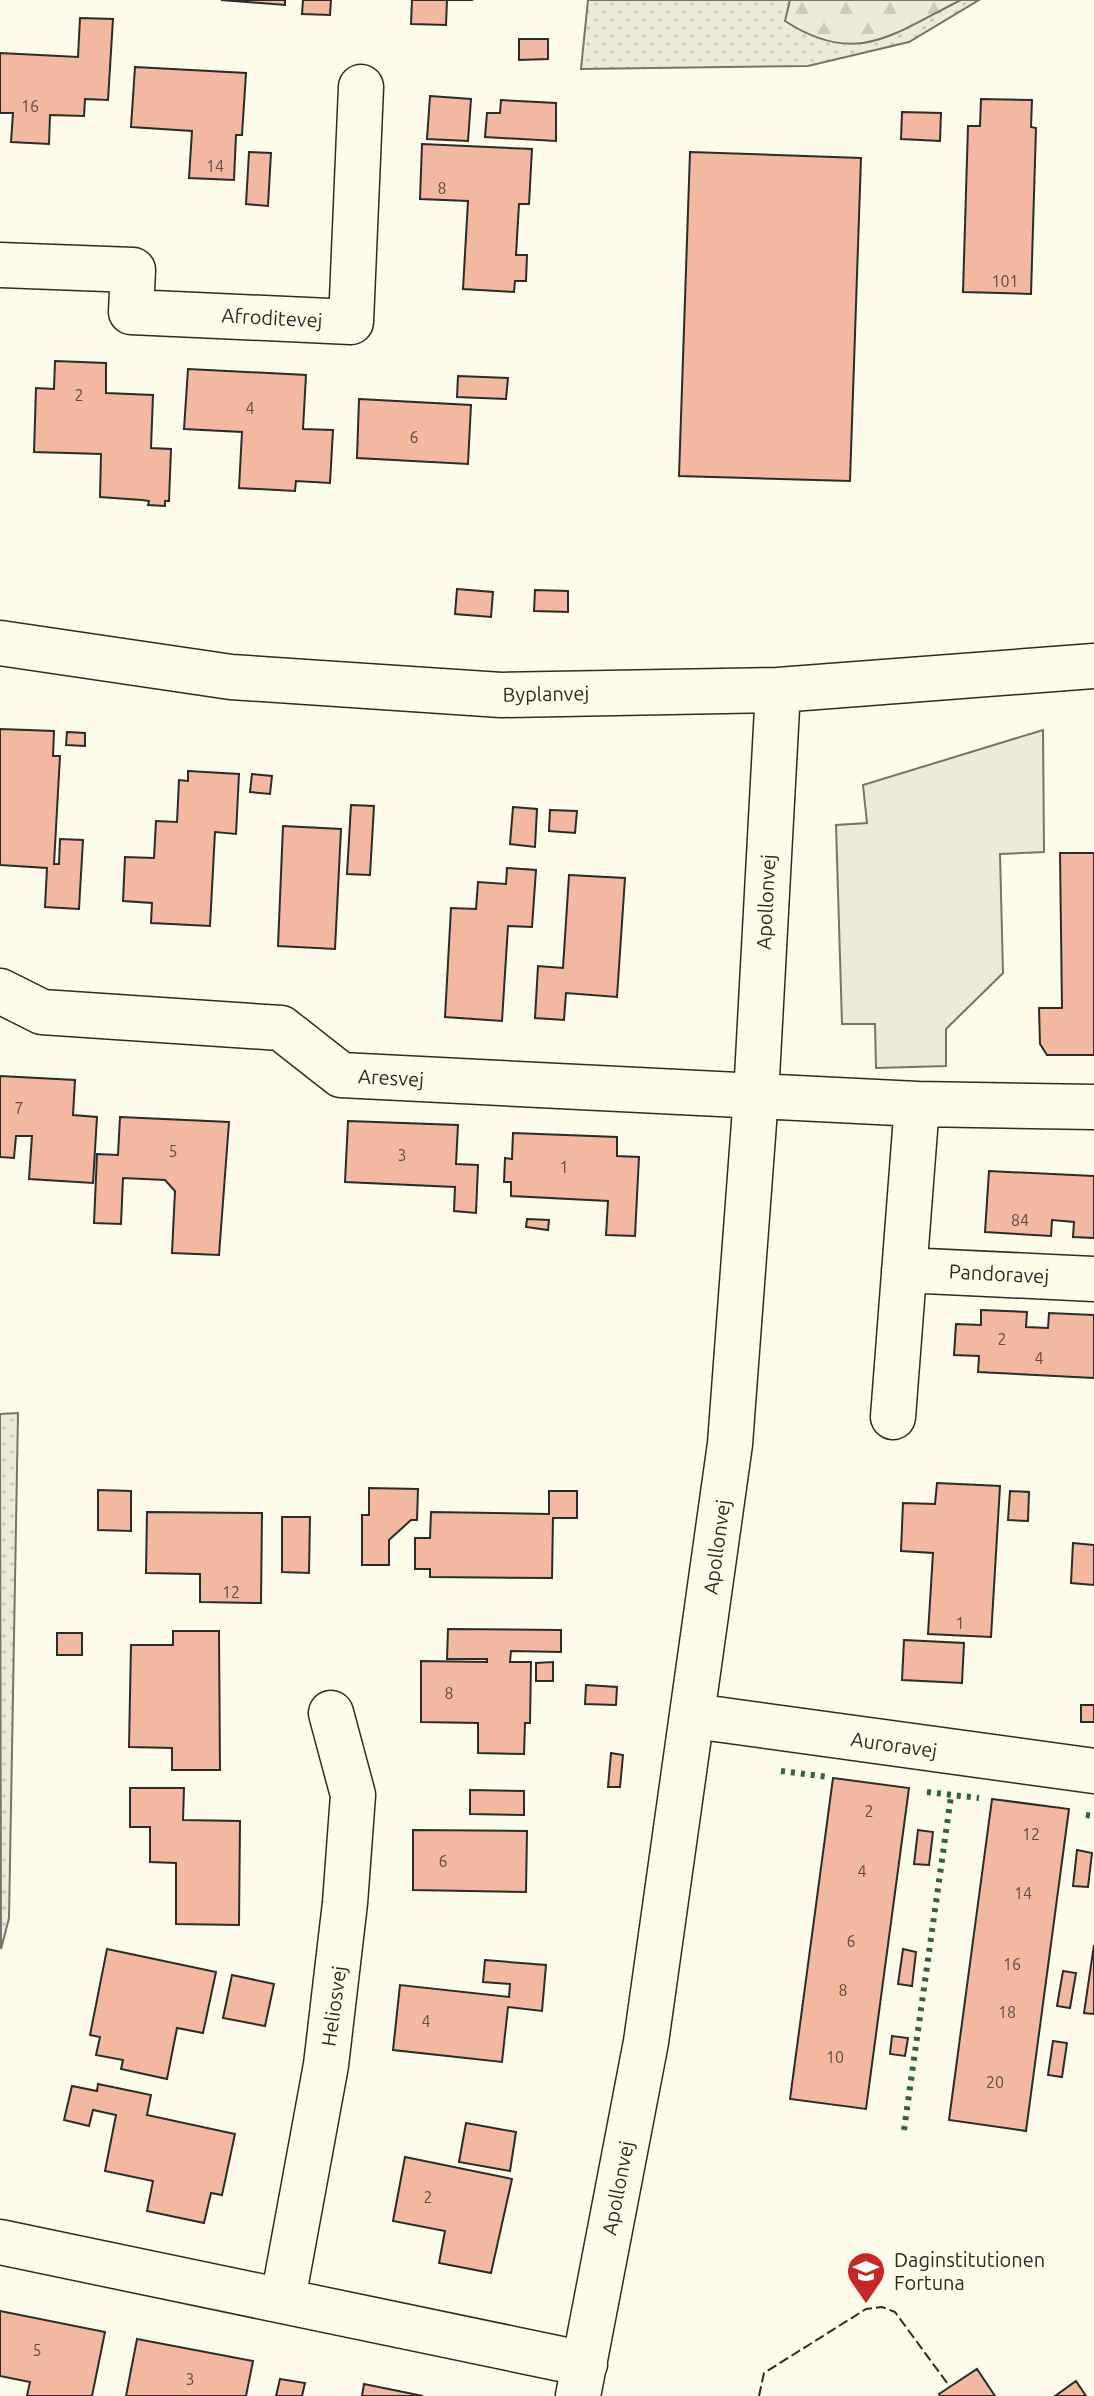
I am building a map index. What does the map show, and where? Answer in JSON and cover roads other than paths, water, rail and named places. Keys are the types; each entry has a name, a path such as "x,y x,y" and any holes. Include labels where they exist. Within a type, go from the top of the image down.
{"street":[{"name":"Afroditevej","path":"0,265 133,270 131,312 351,322 361,87"},
{"name":"Byplanvej","path":"0,643 231,677 501,695 778,690 1094,666"},
{"name":"Apollonvej","path":"582,2380 646,2042 730,1444 756,1096 778,690"},
{"name":"Aresvej","path":"0,991 42,1012 281,1028 341,1075 756,1096"},
{"path":"756,1096 917,1104 1094,1107"},
{"path":"893,1417 917,1104"},
{"name":"Pandoravej","path":"904,1270 1094,1279"},
{"name":"Heliosvej","path":"283,2299 326,2065 345,1903 353,1795 331,1713"},
{"name":"Auroravej","path":"694,1716 1094,1771"},
{"path":"0,2242 283,2299 582,2380"}],"place":[{"name":"Daginstitutionen Fortuna","path":"866,2305"}]}
